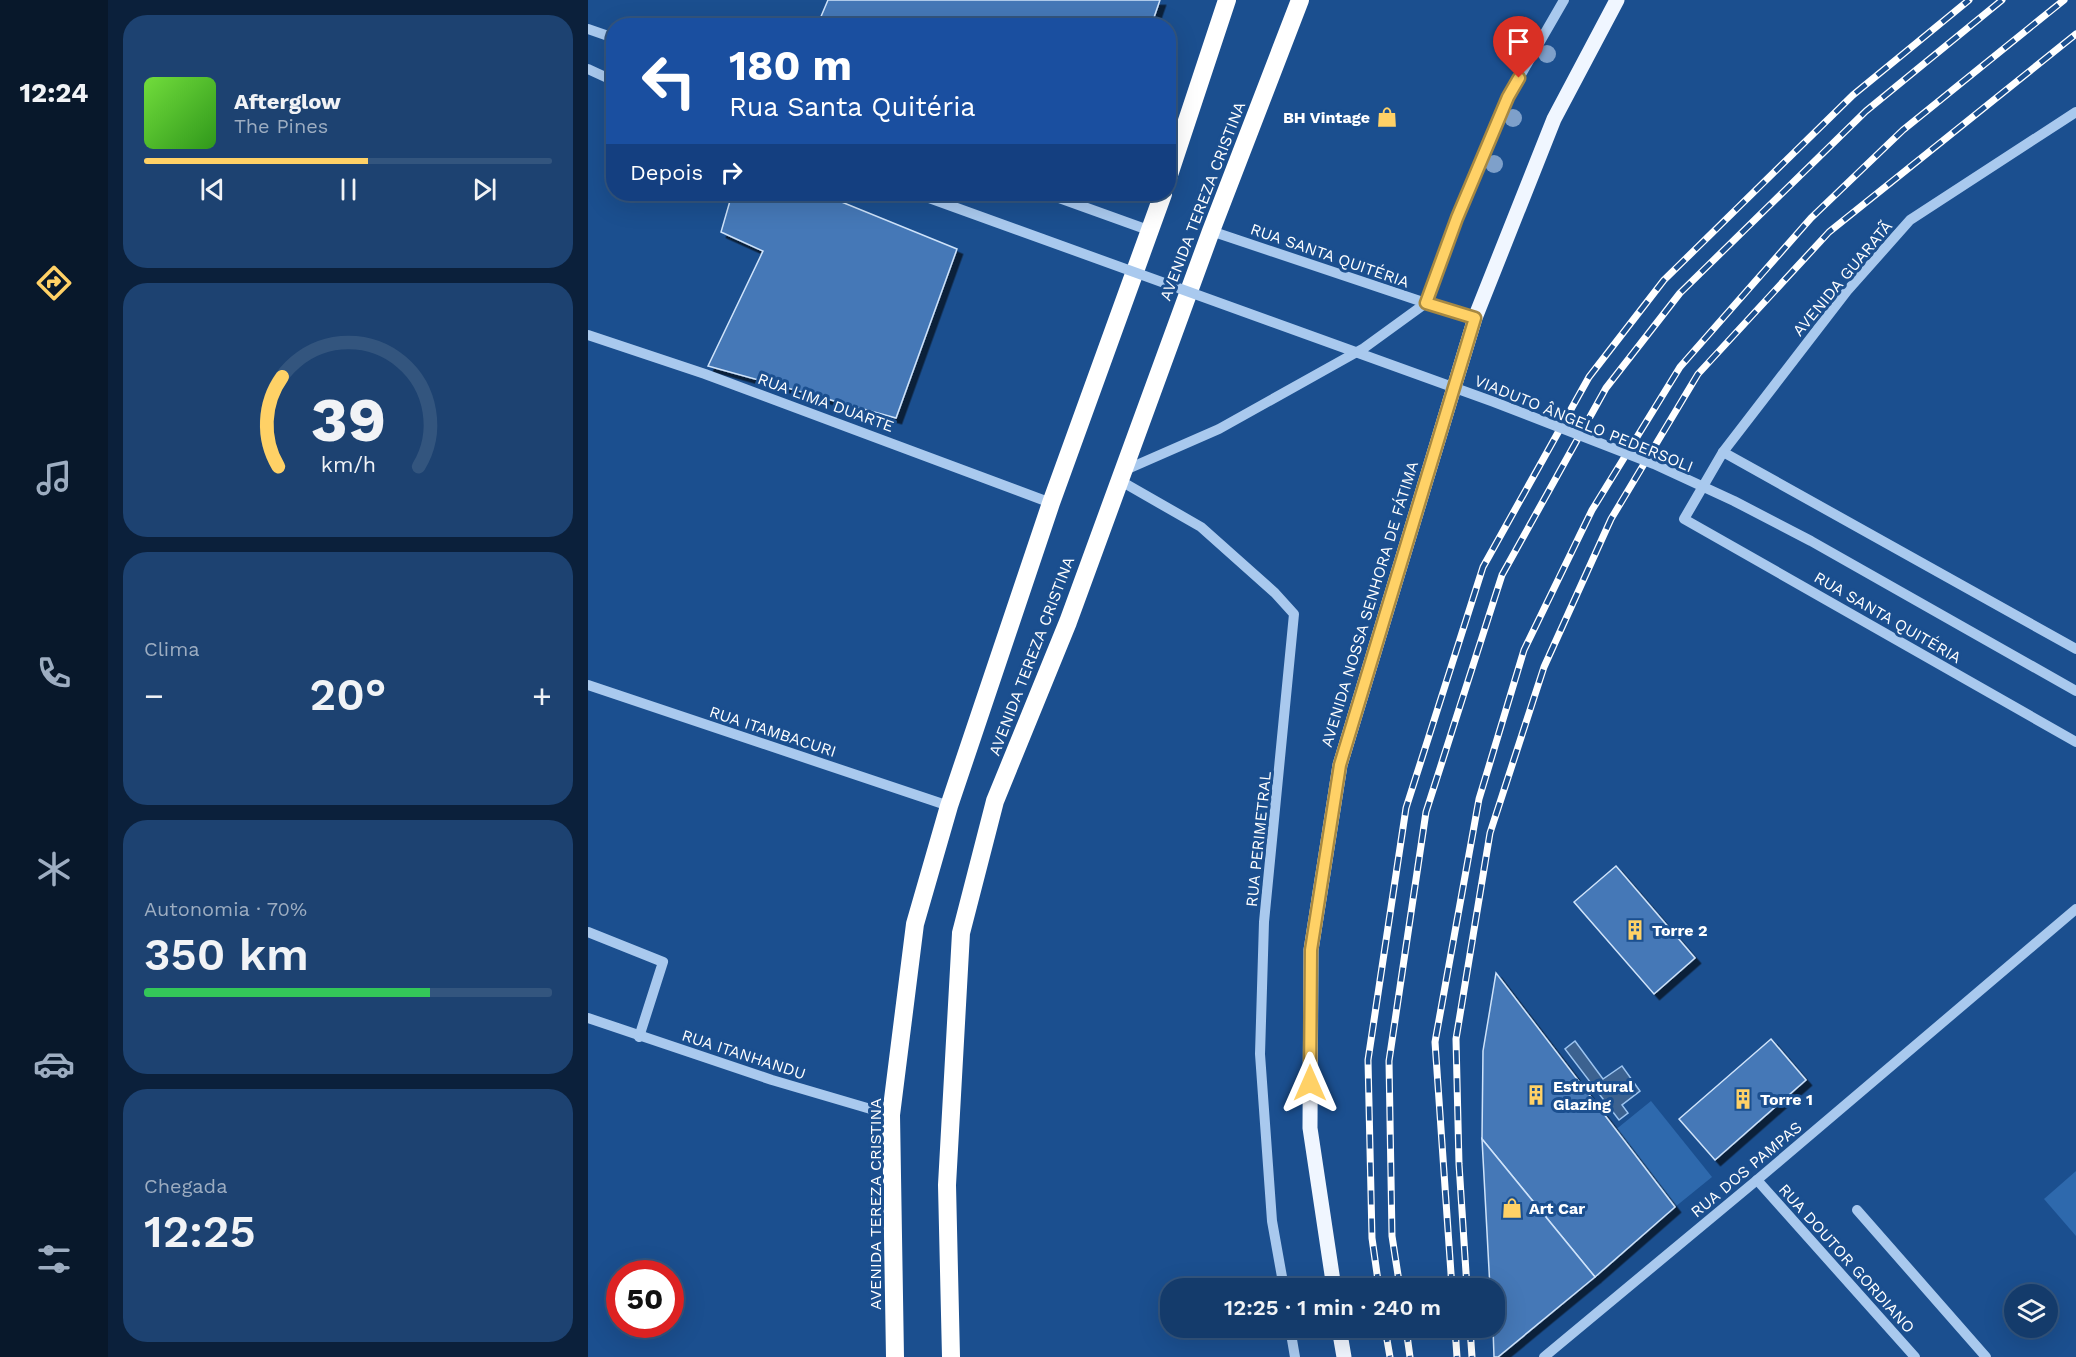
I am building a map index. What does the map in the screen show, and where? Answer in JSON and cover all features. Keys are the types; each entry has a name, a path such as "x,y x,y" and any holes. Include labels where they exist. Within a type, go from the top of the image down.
{"highway":[{"path":"1176,154 1227,0"},
{"name":"AVENIDA TEREZA CRISTINA","path":"951,1357 947,1185 961,933 995,801 1068,622 1211,231 1300,0"},
{"name":"AVENIDA TEREZA CRISTINA","path":"895,1357 891,1115 915,924 949,806 1051,503 1161,201"}],"main road":[{"name":"AVENIDA NOSSA SENHORA DE FÁTIMA","path":"1332,1278 1310,1128 1311,950 1340,765 1475,318 1554,119 1617,0"},
{"path":"1341,1338 1344,1357"}],"street":[{"path":"1120,476 1219,429 1364,348 1426,303 1457,218 1508,97 1564,0"},
{"path":"588,29 606,35"},
{"path":"588,69 606,77"},
{"name":"AVENIDA GUARATÃ","path":"1684,519 1723,452 1847,291 1910,220 2076,112"},
{"name":"VIADUTO ÂNGELO PEDERSOLI","path":"937,201 1483,398 1654,464 1734,501 1811,541 2076,691"},
{"path":"1067,201 1151,231"},
{"name":"RUA SANTA QUITÉRIA","path":"1211,231 1475,318"},
{"name":"RUA LIMA DUARTE","path":"588,335 705,374 1051,503"},
{"path":"1723,452 2076,649"},
{"name":"RUA PERIMETRAL","path":"1120,476 1201,527 1275,593 1293,614 1264,922 1260,1054 1272,1221 1282,1278"},
{"name":"RUA SANTA QUITÉRIA","path":"1684,519 2076,742"},
{"name":"RUA ITAMBACURI","path":"588,685 949,806"},
{"name":"RUA DOS PAMPAS","path":"1544,1357 1757,1180 2076,909"},
{"path":"588,932 663,962 639,1037"},
{"name":"RUA ITANHANDU","path":"588,1018 772,1080 891,1115"},
{"name":"RUA DOUTOR GORDIANO","path":"1757,1180 1915,1357"},
{"path":"1857,1210 1986,1357"},
{"path":"1292,1338 1295,1357"}],"shaded area":[{"path":"1575,1041 1603,1079 1622,1066 1640,1091 1622,1105 1628,1113 1619,1120 1565,1049"},
{"path":"1651,1101 1712,1177 1675,1207 1614,1131"},
{"path":"2076,1171 2076,1236 2044,1199"}],"building":[{"path":"828,0 1160,0 1154,18 820,18"},
{"path":"730,201 839,201 957,249 896,418 708,366 763,251 721,232"},
{"name":"Torre 2","path":"1616,866 1695,958 1654,994 1574,902"},
{"name":"Estrutural Glazing","path":"1496,973 1675,1207 1595,1277 1482,1139 1483,1051"},
{"name":"Torre 1","path":"1771,1039 1806,1080 1715,1160 1679,1119"},
{"name":"Art Car","path":"1482,1139 1595,1277 1498,1357 1494,1357 1493,1338 1505,1338 1505,1278 1489,1278"}],"railway":[{"path":"1378,1278 1372,1238 1368,1060 1406,808 1483,567 1589,377 1664,280 1853,95 1969,0"},
{"path":"1398,1278 1392,1236 1389,1061 1426,812 1502,575 1606,388 1680,293 1866,111 2002,0"},
{"path":"1451,1278 1435,1042 1479,799 1524,650 1592,510 1680,367 1811,218 1903,130 2064,0"},
{"path":"1466,1278 1459,1164 1456,1039 1490,833 1544,667 1611,519 1698,374 1829,232 2076,34"},
{"path":"1387,1338 1390,1357"},
{"path":"1407,1338 1410,1357"},
{"path":"1456,1338 1457,1357"},
{"path":"1471,1338 1472,1357"}],"place":[{"name":"BH Vintage","path":"1387,117"},
{"name":"Torre 2","path":"1635,930"},
{"name":"Estrutural Glazing","path":"1536,1095"},
{"name":"Torre 1","path":"1743,1099"},
{"name":"Art Car","path":"1512,1208"}],"route":[{"path":"1310,1083 1311,950 1340,765 1475,318 1426,303 1457,218 1508,97 1519,78"}]}
